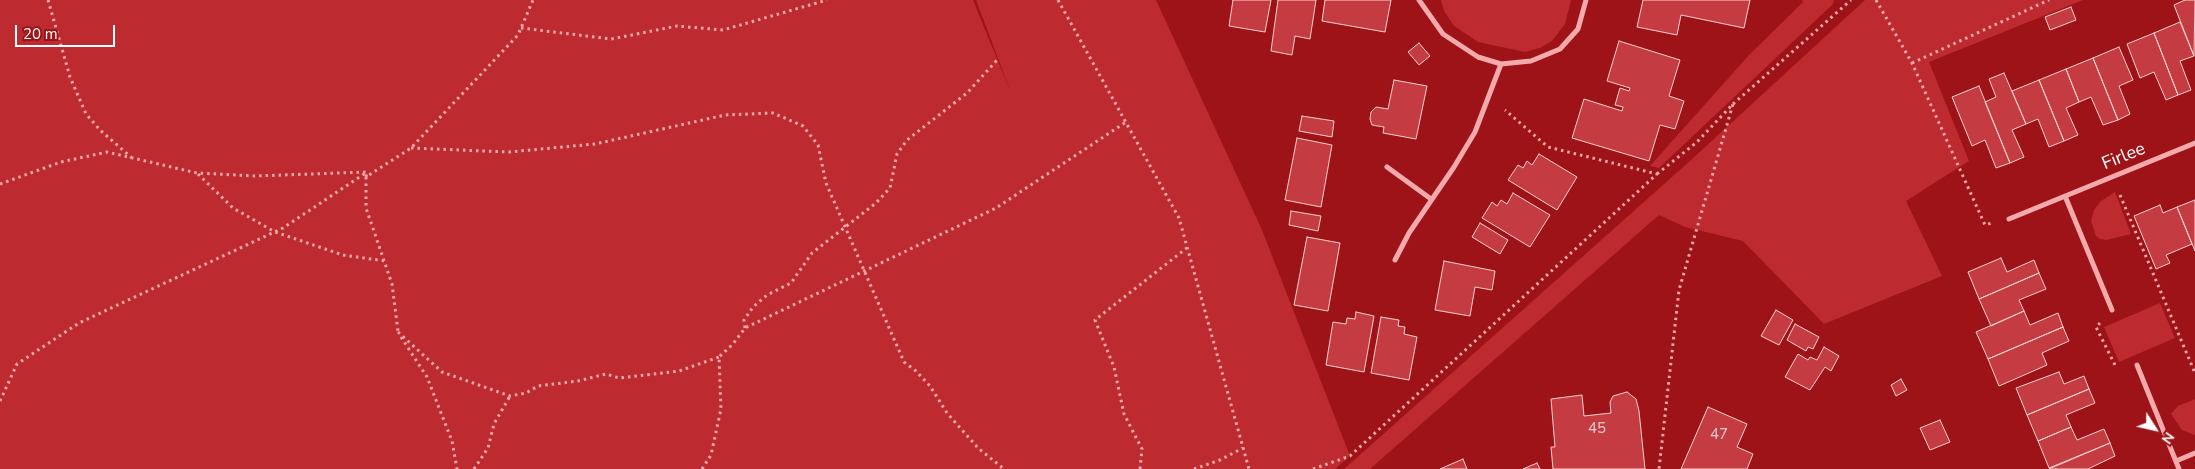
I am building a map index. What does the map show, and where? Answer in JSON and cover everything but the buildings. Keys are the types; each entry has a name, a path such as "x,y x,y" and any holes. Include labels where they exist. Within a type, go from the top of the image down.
{"street":[{"path":"1419,0 1443,34 1472,53 1501,64 1531,61 1560,49 1578,28 1586,0"},
{"path":"1396,260 1409,233 1454,167 1475,132 1501,64"},
{"name":"Firlee","path":"2009,219 2195,143"},
{"path":"1387,167 1431,200"},
{"path":"2064,196 2112,310"},
{"path":"2137,365 2179,469"},
{"path":"2176,461 2195,452"}],"path":[{"path":"48,0 70,77 86,114 100,130 133,158"},
{"path":"366,177 411,148 518,35 533,0"},
{"path":"521,28 611,38 677,26 723,30 827,0"},
{"path":"1058,0 1180,218 1249,469"},
{"path":"1313,469 1350,456 1657,174 1697,142 1733,104 1851,0"},
{"path":"1876,0 1912,63 1985,225 2009,219"},
{"path":"1912,63 2049,0"},
{"path":"745,328 744,320 753,307 767,295 791,283 812,253 876,203 890,188 898,154 907,140 967,94 998,59"},
{"path":"1488,96 1548,147 1657,174"},
{"path":"1659,469 1679,290 1733,104"},
{"path":"411,148 510,152 595,144 725,115 773,113 802,126 818,145 826,183 904,362 916,371 930,386 947,413 978,448 1004,469"},
{"path":"398,332 442,372 510,396 526,393 538,386 578,381 606,374 620,378 679,371 719,357 733,344 745,328 996,208 1126,122"},
{"path":"0,184 61,162 107,152 197,173 255,176 368,172"},
{"path":"368,172 366,177 366,208 392,284 398,332 427,377 452,441 457,469"},
{"path":"0,401 17,364 79,323 275,232 368,172"},
{"path":"197,173 233,208 275,232 343,255 385,261"},
{"path":"2112,176 2195,373"},
{"path":"1140,469 1142,449 1124,414 1114,367 1095,320 1188,247"},
{"path":"2112,310 2096,327 2115,365 2137,365"},
{"path":"702,469 710,455 721,409 719,357"},
{"path":"474,469 488,448 494,424 510,396"},
{"path":"1194,469 1220,460 1243,448"}],"shaded area":[{"path":"0,0 973,0 1011,93 976,0 1156,0 1262,230 1350,456 1335,469 0,469"},
{"path":"1441,0 1571,0 1565,24 1552,41 1540,48 1525,52 1478,42 1454,26 1444,11"},
{"path":"1802,0 1834,0 1833,4 1659,168 1650,166 1749,55 1803,2"},
{"path":"1865,0 2083,0 1929,62 1969,161 1906,201 1942,276 1824,324 1743,241 1685,227 1659,215 1370,469 1344,469 1691,160"},
{"path":"2115,192 2131,234 2106,240 2100,239 2096,236 2091,221 2094,210 2101,201"},
{"path":"2160,303 2175,338 2119,362 2104,327"},
{"path":"2195,399 2194,435 2182,430 2171,414 2178,406"}]}
